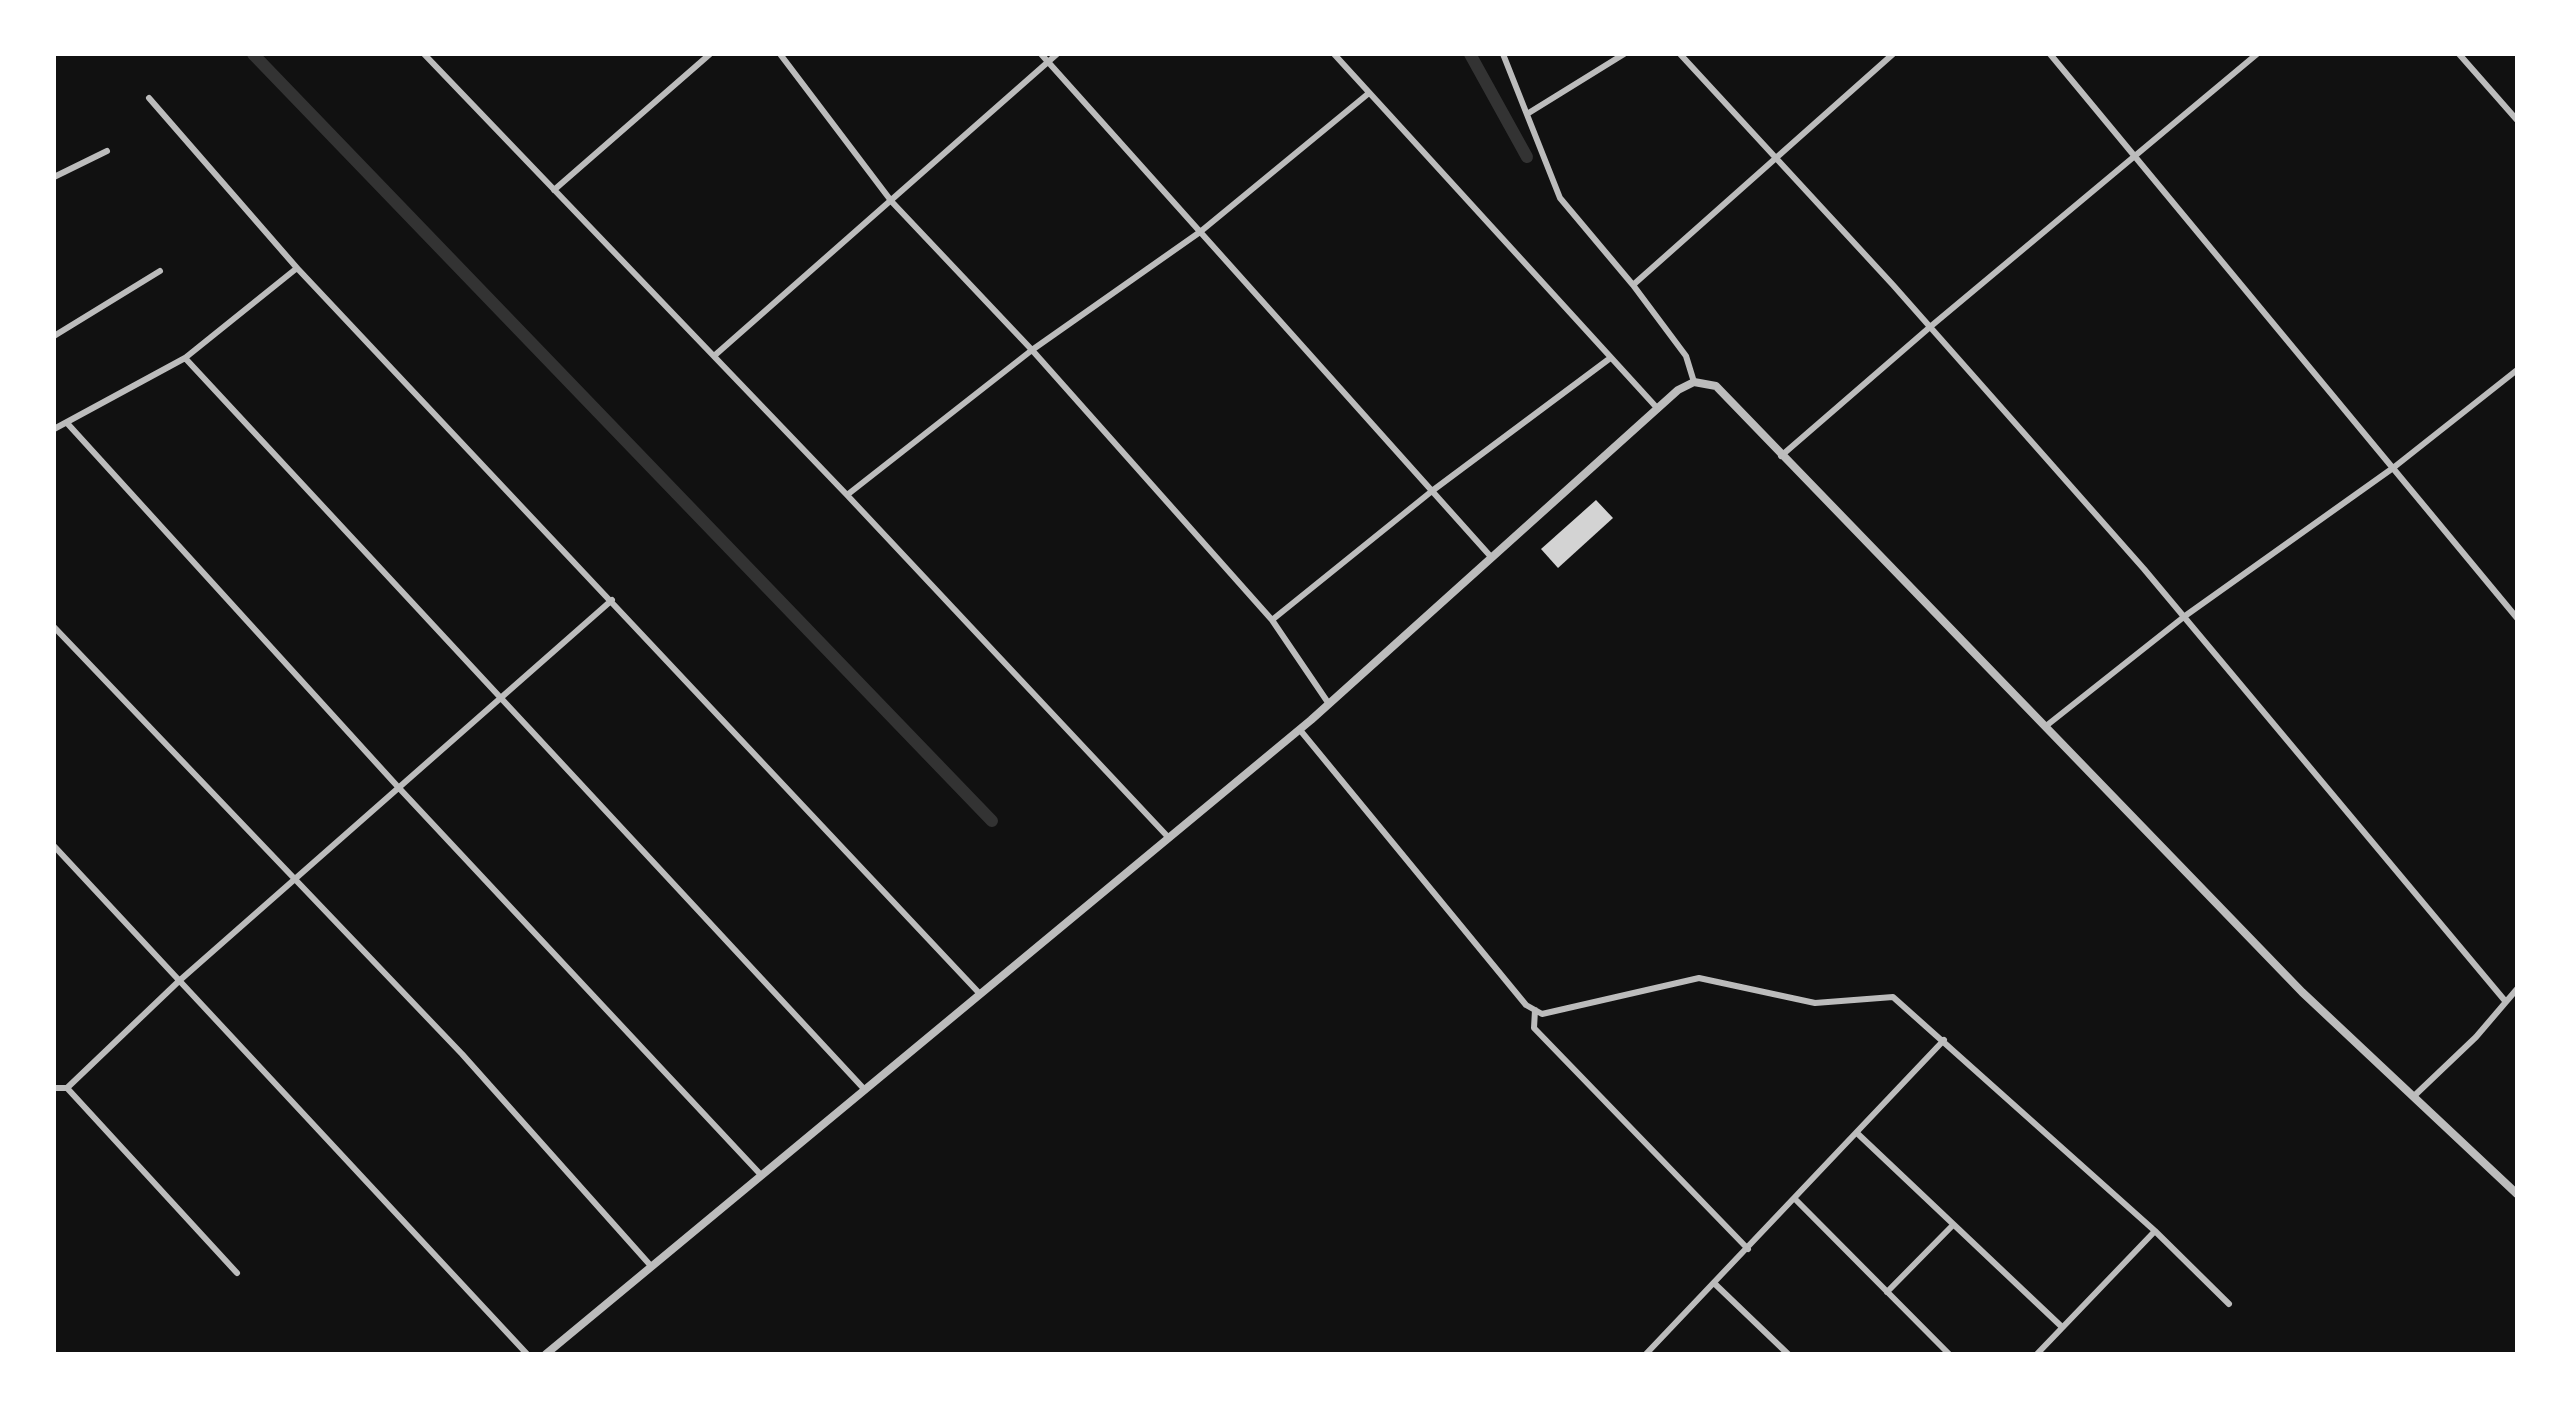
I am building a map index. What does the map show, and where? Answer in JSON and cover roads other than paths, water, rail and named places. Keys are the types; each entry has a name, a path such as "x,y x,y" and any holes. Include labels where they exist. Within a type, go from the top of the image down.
{"street":[{"path":"554,190 710,54"},
{"path":"780,54 892,202 1032,350 1272,620 1329,704"},
{"path":"1041,54 1492,558"},
{"path":"714,356 1057,54"},
{"path":"1334,54 1609,359 1658,409"},
{"path":"1503,54 1560,198 1633,285 1686,356 1694,382"},
{"path":"1527,114 1624,54"},
{"path":"1680,54 1930,327 2185,616 2506,1002"},
{"path":"1633,285 1893,54"},
{"path":"2050,54 2517,618"},
{"path":"1781,456 1930,327 2257,54"},
{"path":"2459,54 2517,120"},
{"path":"427,55 1169,838"},
{"path":"847,495 1032,350 1200,232 1369,93"},
{"path":"149,98 297,268 980,994"},
{"path":"54,177 107,151"},
{"path":"54,429 185,358 297,268"},
{"path":"54,336 160,271"},
{"path":"185,358 865,1090"},
{"path":"1272,620 1432,491 1609,359"},
{"path":"2046,726 2185,616 2393,468 2517,370"},
{"path":"546,1354 1300,730 1678,390 1694,382 1716,386 2302,992 2517,1194"},
{"path":"67,423 399,788 761,1175"},
{"path":"54,1088 67,1088 179,981 296,882 612,600"},
{"path":"54,627 462,1054 651,1266"},
{"path":"1300,730 1526,1005 1542,1014 1699,978 1815,1003 1893,997 2155,1231 2229,1304"},
{"path":"54,846 527,1354"},
{"path":"2413,1097 2476,1037 2517,989"},
{"path":"1535,1010 1534,1028 1748,1249"},
{"path":"1646,1354 1944,1040"},
{"path":"67,1088 237,1273"},
{"path":"1858,1134 2062,1327"},
{"path":"1795,1199 1949,1354"},
{"path":"1887,1292 1952,1226"},
{"path":"2037,1354 2155,1231"},
{"path":"1715,1284 1788,1354"}],"waterway":[{"path":"253,54 992,821"},
{"path":"1470,54 1527,157"}]}
